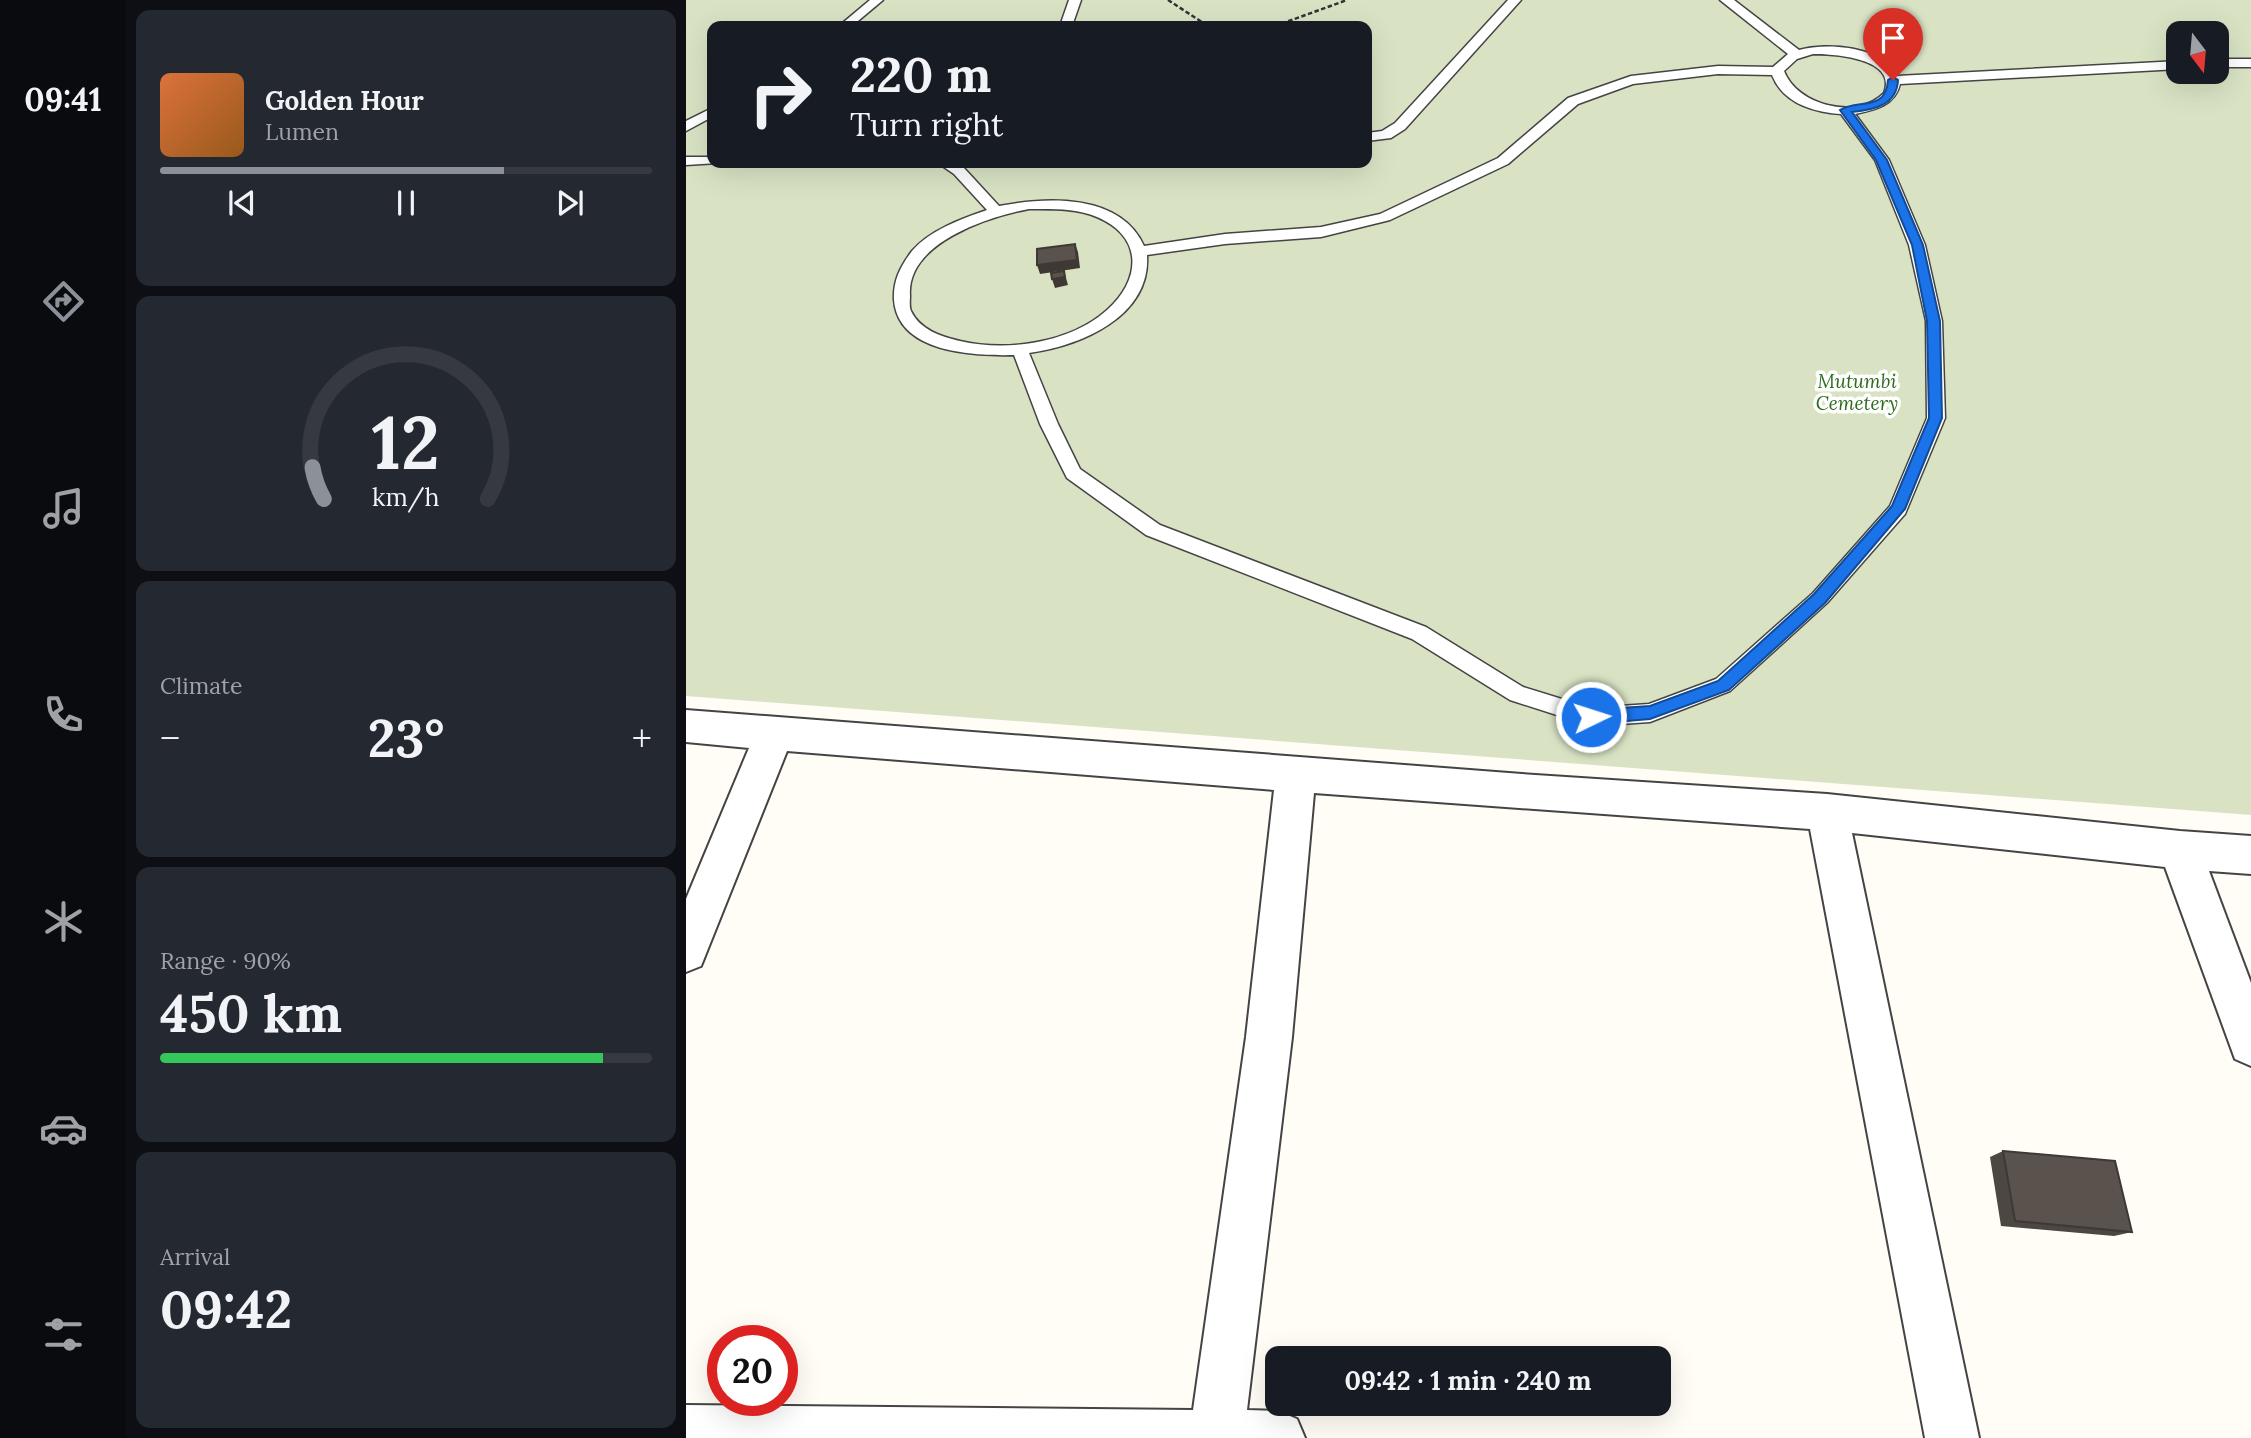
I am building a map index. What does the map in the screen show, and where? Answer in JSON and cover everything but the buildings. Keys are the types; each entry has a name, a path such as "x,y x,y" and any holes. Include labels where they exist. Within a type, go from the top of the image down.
{"street":[{"path":"686,726 1828,812 2180,850 2251,855"},
{"path":"686,951 774,734"},
{"path":"1216,1437 1269,1037 1297,773"},
{"path":"1828,812 1952,1438"},
{"path":"2180,850 2251,1043"},
{"path":"686,1432 1278,1438"}],"lane":[{"path":"851,21 877,0"},
{"path":"1068,21 1075,0"},
{"path":"1372,136 1385,135 1400,126 1515,0"},
{"path":"1726,0 1796,54"},
{"path":"1834,50 1853,53 1872,60 1885,69 1893,80 1892,91 1884,101 1867,108 1824,108 1803,102 1788,93 1779,82 1777,71 1783,61 1796,54 1834,50"},
{"path":"2230,63 2251,63"},
{"path":"1893,80 2166,66"},
{"path":"1141,251 1225,239 1321,232 1385,217 1503,161 1573,101 1631,80 1718,70 1777,71"},
{"path":"1020,350 1049,424 1073,473 1153,530 1419,633 1517,694 1591,717 1650,712 1723,685 1820,598 1898,509 1936,418 1934,321 1917,245 1882,160 1845,110"},
{"path":"686,127 707,115"},
{"path":"686,161 707,161"},
{"path":"953,168 996,211"},
{"path":"1029,205 1060,205 1089,210 1114,219 1131,234 1141,251 1140,275 1126,300 1099,323 1062,340 1020,350 968,350 927,337 903,312 901,283 919,253 953,228 996,211 1029,205"}],"path":[{"path":"1168,0 1200,21"},
{"path":"1289,21 1347,0"}],"green space":[{"name":"Mutumbi Cemetery","path":"686,0 2251,0 2251,815 686,696"}],"route":[{"path":"1591,717 1650,712 1723,685 1820,598 1898,509 1936,418 1934,321 1917,245 1882,160 1845,110 1867,108 1884,101 1892,91 1893,80"}]}
